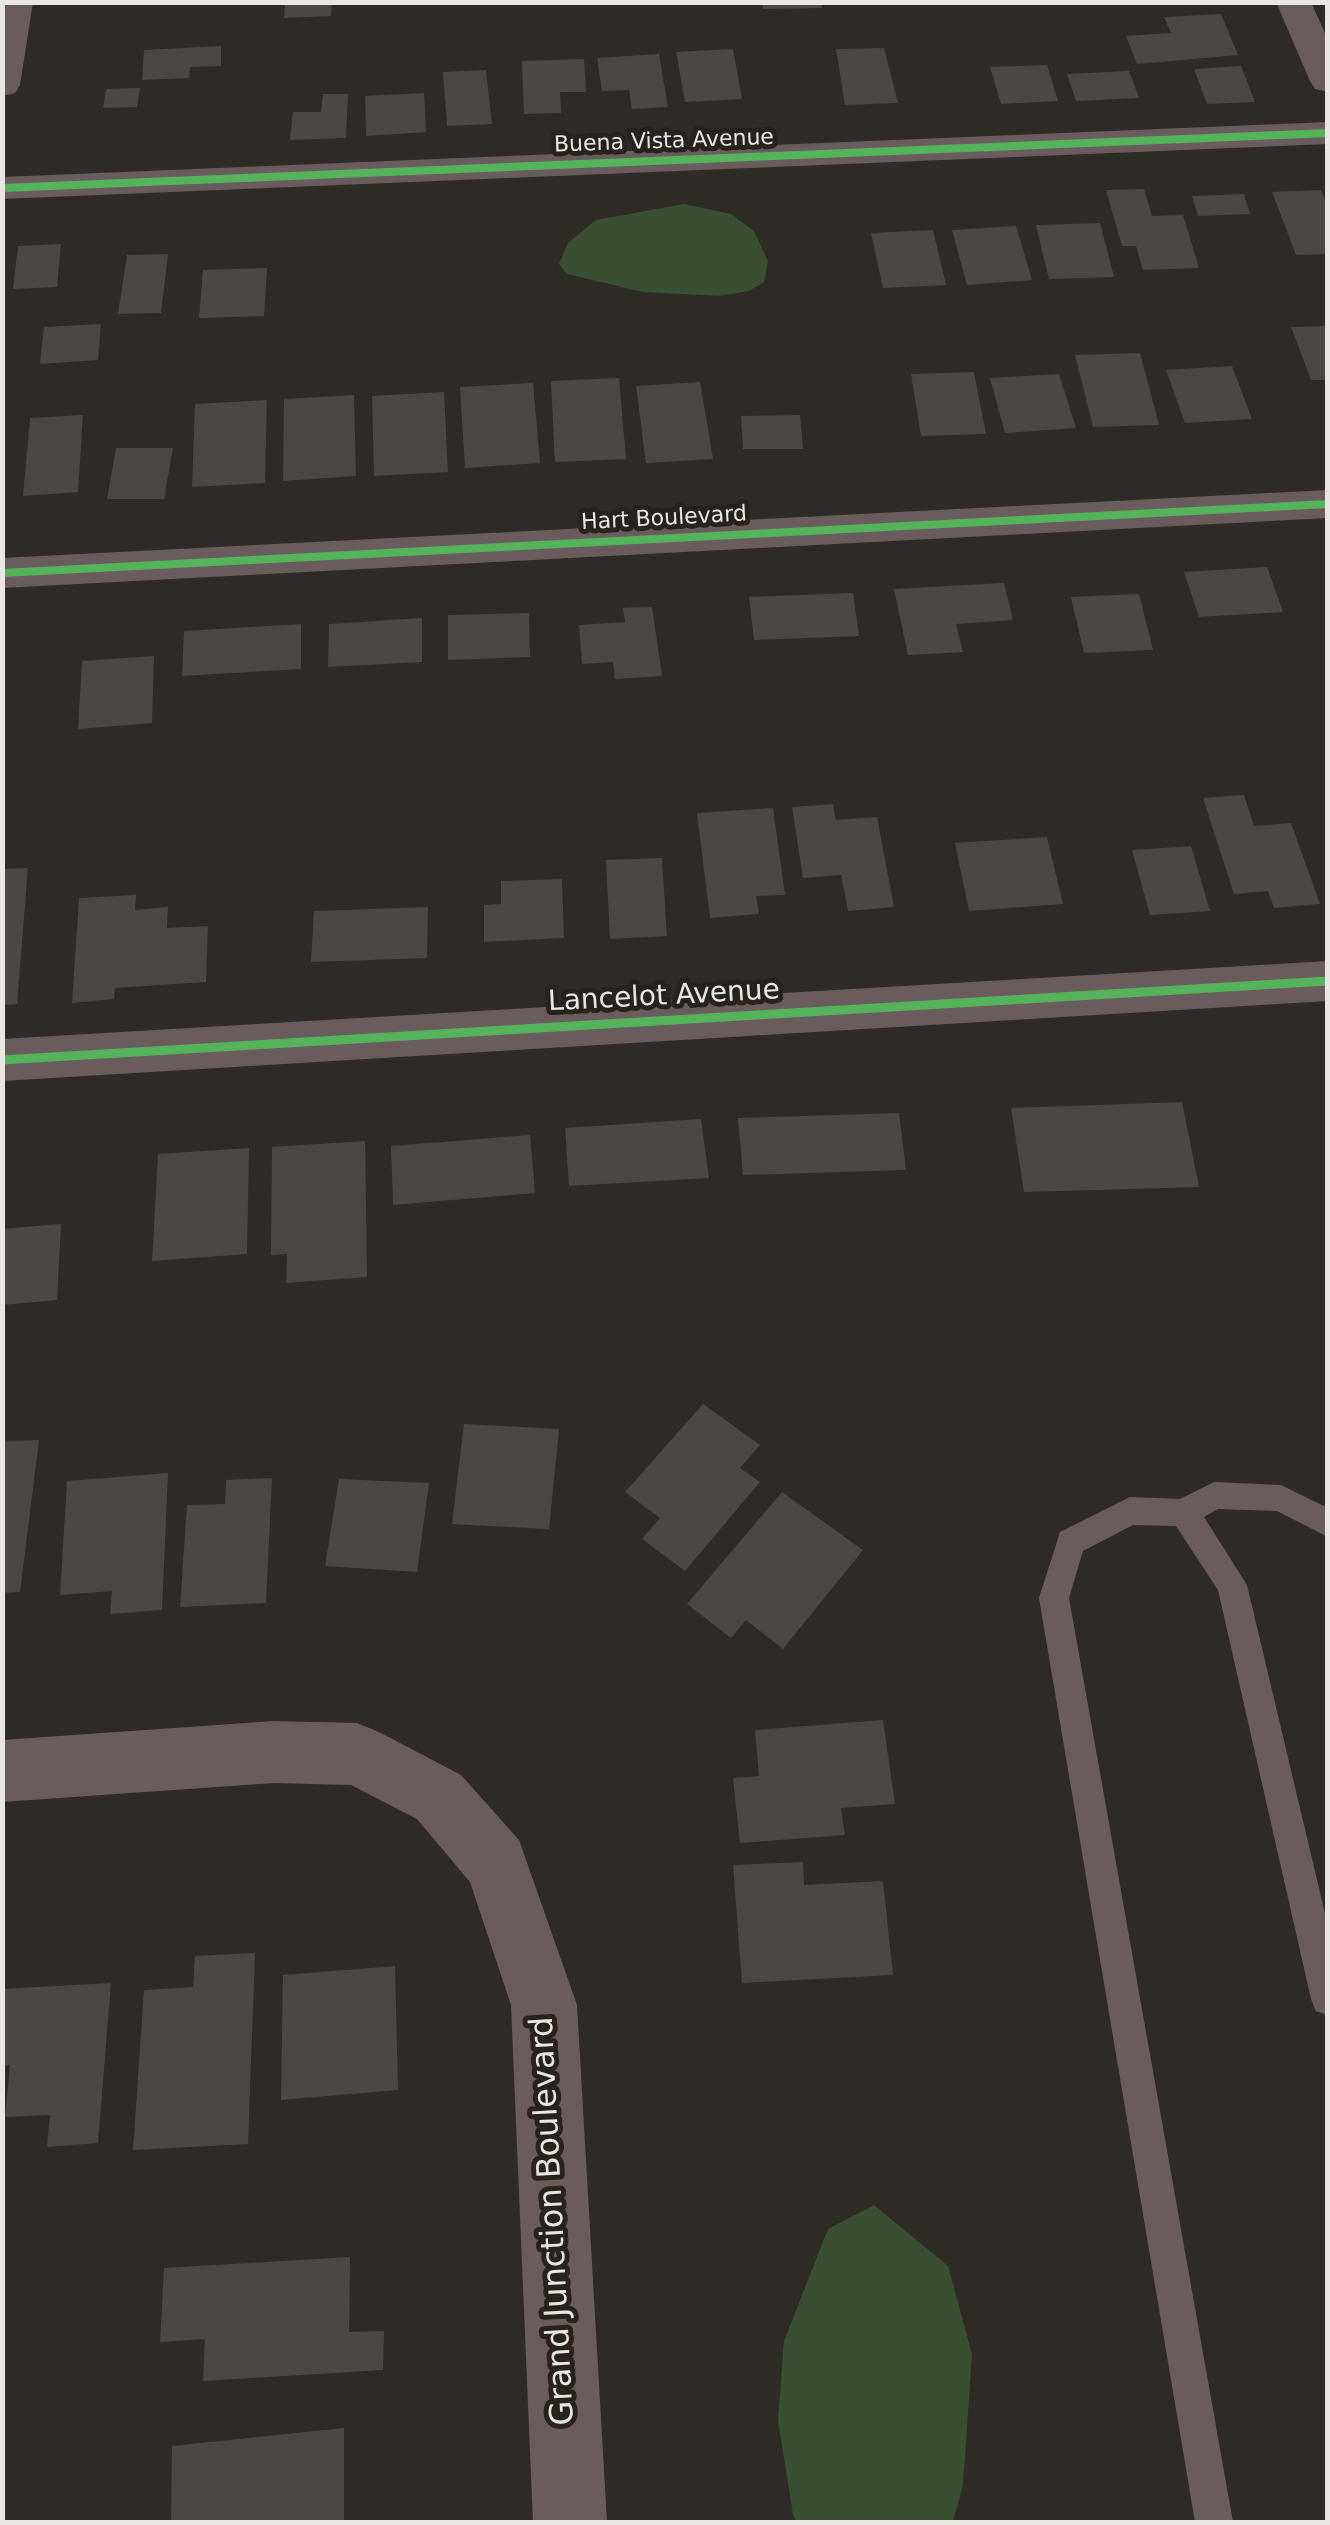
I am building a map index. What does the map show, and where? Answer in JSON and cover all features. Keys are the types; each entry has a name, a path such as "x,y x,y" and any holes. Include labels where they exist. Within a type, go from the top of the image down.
{"street":[{"path":"2,85 16,2"},
{"path":"1293,2 1328,81"},
{"name":"Buena Vista Avenue","path":"2,188 1328,133"},
{"name":"Hart Boulevard","path":"2,572 1328,504"},
{"name":"Lancelot Avenue","path":"2,1060 1328,981"},
{"name":"Grand Junction Boulevard","path":"2,1771 274,1752 357,1754 439,1797 496,1863 544,2005 570,2522"}],"lane":[{"path":"1214,2522 1054,1598 1070,1542 1130,1511 1184,1513 1214,1495 1281,1498 1328,1524"},
{"path":"1184,1513 1232,1585 1328,1999"}],"green space":[{"path":"684,204 731,214 754,231 768,261 764,282 749,291 719,296 643,292 567,274 559,264 568,243 596,220"},
{"path":"874,2205 948,2266 972,2354 963,2485 953,2522 797,2522 793,2515 778,2420 784,2341 828,2229"}],"building":[{"path":"285,2 332,2 331,16 284,18"},
{"path":"762,2 821,2 822,8 763,9"},
{"path":"1221,14 1238,55 1137,64 1126,36 1171,33 1164,17"},
{"path":"221,46 221,66 190,67 189,78 142,80 144,50"},
{"path":"884,48 898,103 845,105 836,49"},
{"path":"733,49 742,99 685,102 676,52"},
{"path":"659,54 668,107 632,109 629,90 602,91 597,58"},
{"path":"584,59 586,92 560,92 561,113 524,114 522,61"},
{"path":"1047,65 1058,101 1001,104 990,67"},
{"path":"1241,66 1255,102 1207,104 1194,69"},
{"path":"486,70 492,124 447,126 443,72"},
{"path":"1129,71 1139,98 1076,101 1067,74"},
{"path":"140,88 137,107 103,108 106,89"},
{"path":"424,93 426,132 366,136 365,96"},
{"path":"323,94 348,94 346,138 290,140 293,112 321,112"},
{"path":"1144,189 1152,216 1183,215 1199,268 1143,270 1136,246 1122,246 1106,190"},
{"path":"1321,190 1328,206 1328,254 1296,255 1272,192"},
{"path":"1244,194 1250,214 1198,216 1192,196"},
{"path":"1100,223 1114,277 1049,279 1036,225"},
{"path":"1016,226 1032,280 967,285 952,230"},
{"path":"933,230 946,285 883,288 871,233"},
{"path":"61,244 57,287 13,289 18,246"},
{"path":"168,254 161,313 118,314 127,255"},
{"path":"267,268 264,316 199,318 203,270"},
{"path":"101,324 98,360 40,364 44,327"},
{"path":"1328,326 1328,380 1311,380 1291,327"},
{"path":"1140,353 1159,425 1093,427 1075,355"},
{"path":"1232,366 1252,419 1185,423 1166,370"},
{"path":"974,372 986,434 921,436 911,374"},
{"path":"1059,374 1076,428 1005,433 990,378"},
{"path":"619,378 626,459 555,462 551,381"},
{"path":"700,382 713,459 646,463 636,386"},
{"path":"533,383 540,463 465,468 460,387"},
{"path":"444,392 448,472 374,476 372,396"},
{"path":"354,395 356,476 283,481 284,399"},
{"path":"267,400 265,483 192,487 195,404"},
{"path":"83,415 78,492 23,496 30,418"},
{"path":"800,415 803,449 743,449 741,416"},
{"path":"116,448 173,448 164,499 107,499"},
{"path":"1267,567 1283,612 1199,617 1184,572"},
{"path":"1004,583 1013,620 956,624 963,652 908,655 894,589"},
{"path":"853,593 859,636 754,640 749,597"},
{"path":"1139,594 1153,650 1084,653 1071,597"},
{"path":"652,607 662,676 615,679 613,662 582,664 579,625 625,622 623,608"},
{"path":"529,613 530,657 448,660 448,615"},
{"path":"422,618 422,662 328,667 329,624"},
{"path":"301,624 301,669 182,676 184,631"},
{"path":"154,656 152,723 78,729 82,661"},
{"path":"1244,795 1254,826 1291,823 1320,904 1274,908 1268,891 1234,894 1203,798"},
{"path":"833,804 836,820 877,817 894,907 848,911 841,875 803,878 792,807"},
{"path":"773,808 785,895 756,896 759,914 710,918 697,813"},
{"path":"1047,837 1063,904 969,911 955,843"},
{"path":"1191,846 1210,911 1150,915 1132,850"},
{"path":"662,858 667,936 610,939 606,860"},
{"path":"28,868 17,1004 2,1005 2,869"},
{"path":"562,879 564,938 484,942 484,905 501,904 501,881"},
{"path":"136,895 135,910 168,907 167,928 208,926 206,982 115,988 114,999 72,1003 79,898"},
{"path":"428,907 427,958 311,962 314,911"},
{"path":"1182,1102 1199,1187 1024,1192 1011,1108"},
{"path":"899,1113 906,1170 743,1175 738,1118"},
{"path":"701,1119 709,1178 569,1186 565,1128"},
{"path":"530,1135 535,1193 393,1205 391,1146"},
{"path":"365,1141 367,1277 286,1283 287,1254 271,1255 272,1147"},
{"path":"249,1148 247,1254 152,1261 158,1154"},
{"path":"61,1224 57,1300 2,1305 2,1229"},
{"path":"703,1404 760,1445 740,1468 760,1482 685,1571 642,1539 660,1518 625,1492"},
{"path":"464,1424 559,1429 549,1529 452,1524"},
{"path":"39,1440 20,1592 2,1593 2,1441"},
{"path":"168,1473 162,1610 110,1614 112,1591 60,1595 67,1481"},
{"path":"272,1478 266,1603 180,1607 187,1505 225,1504 226,1480"},
{"path":"339,1479 429,1483 417,1572 325,1566"},
{"path":"782,1492 863,1550 783,1649 746,1620 731,1638 687,1604"},
{"path":"883,1720 895,1804 841,1808 845,1835 740,1843 733,1778 759,1776 755,1730"},
{"path":"803,1862 804,1885 883,1881 893,1975 742,1983 733,1865"},
{"path":"255,1953 248,2144 133,2150 144,1990 193,1987 195,1956"},
{"path":"395,1966 398,2090 281,2100 283,1975"},
{"path":"111,1983 98,2143 47,2147 50,2115 5,2117 10,2065 2,2066 2,1989"},
{"path":"350,2257 349,2332 384,2331 383,2370 203,2381 205,2339 160,2342 164,2268"},
{"path":"344,2428 344,2522 171,2522 172,2446"}],"cycle path":[{"path":"2,188 1328,133"},
{"path":"2,573 1328,504"},
{"path":"2,1060 1328,981"}]}
